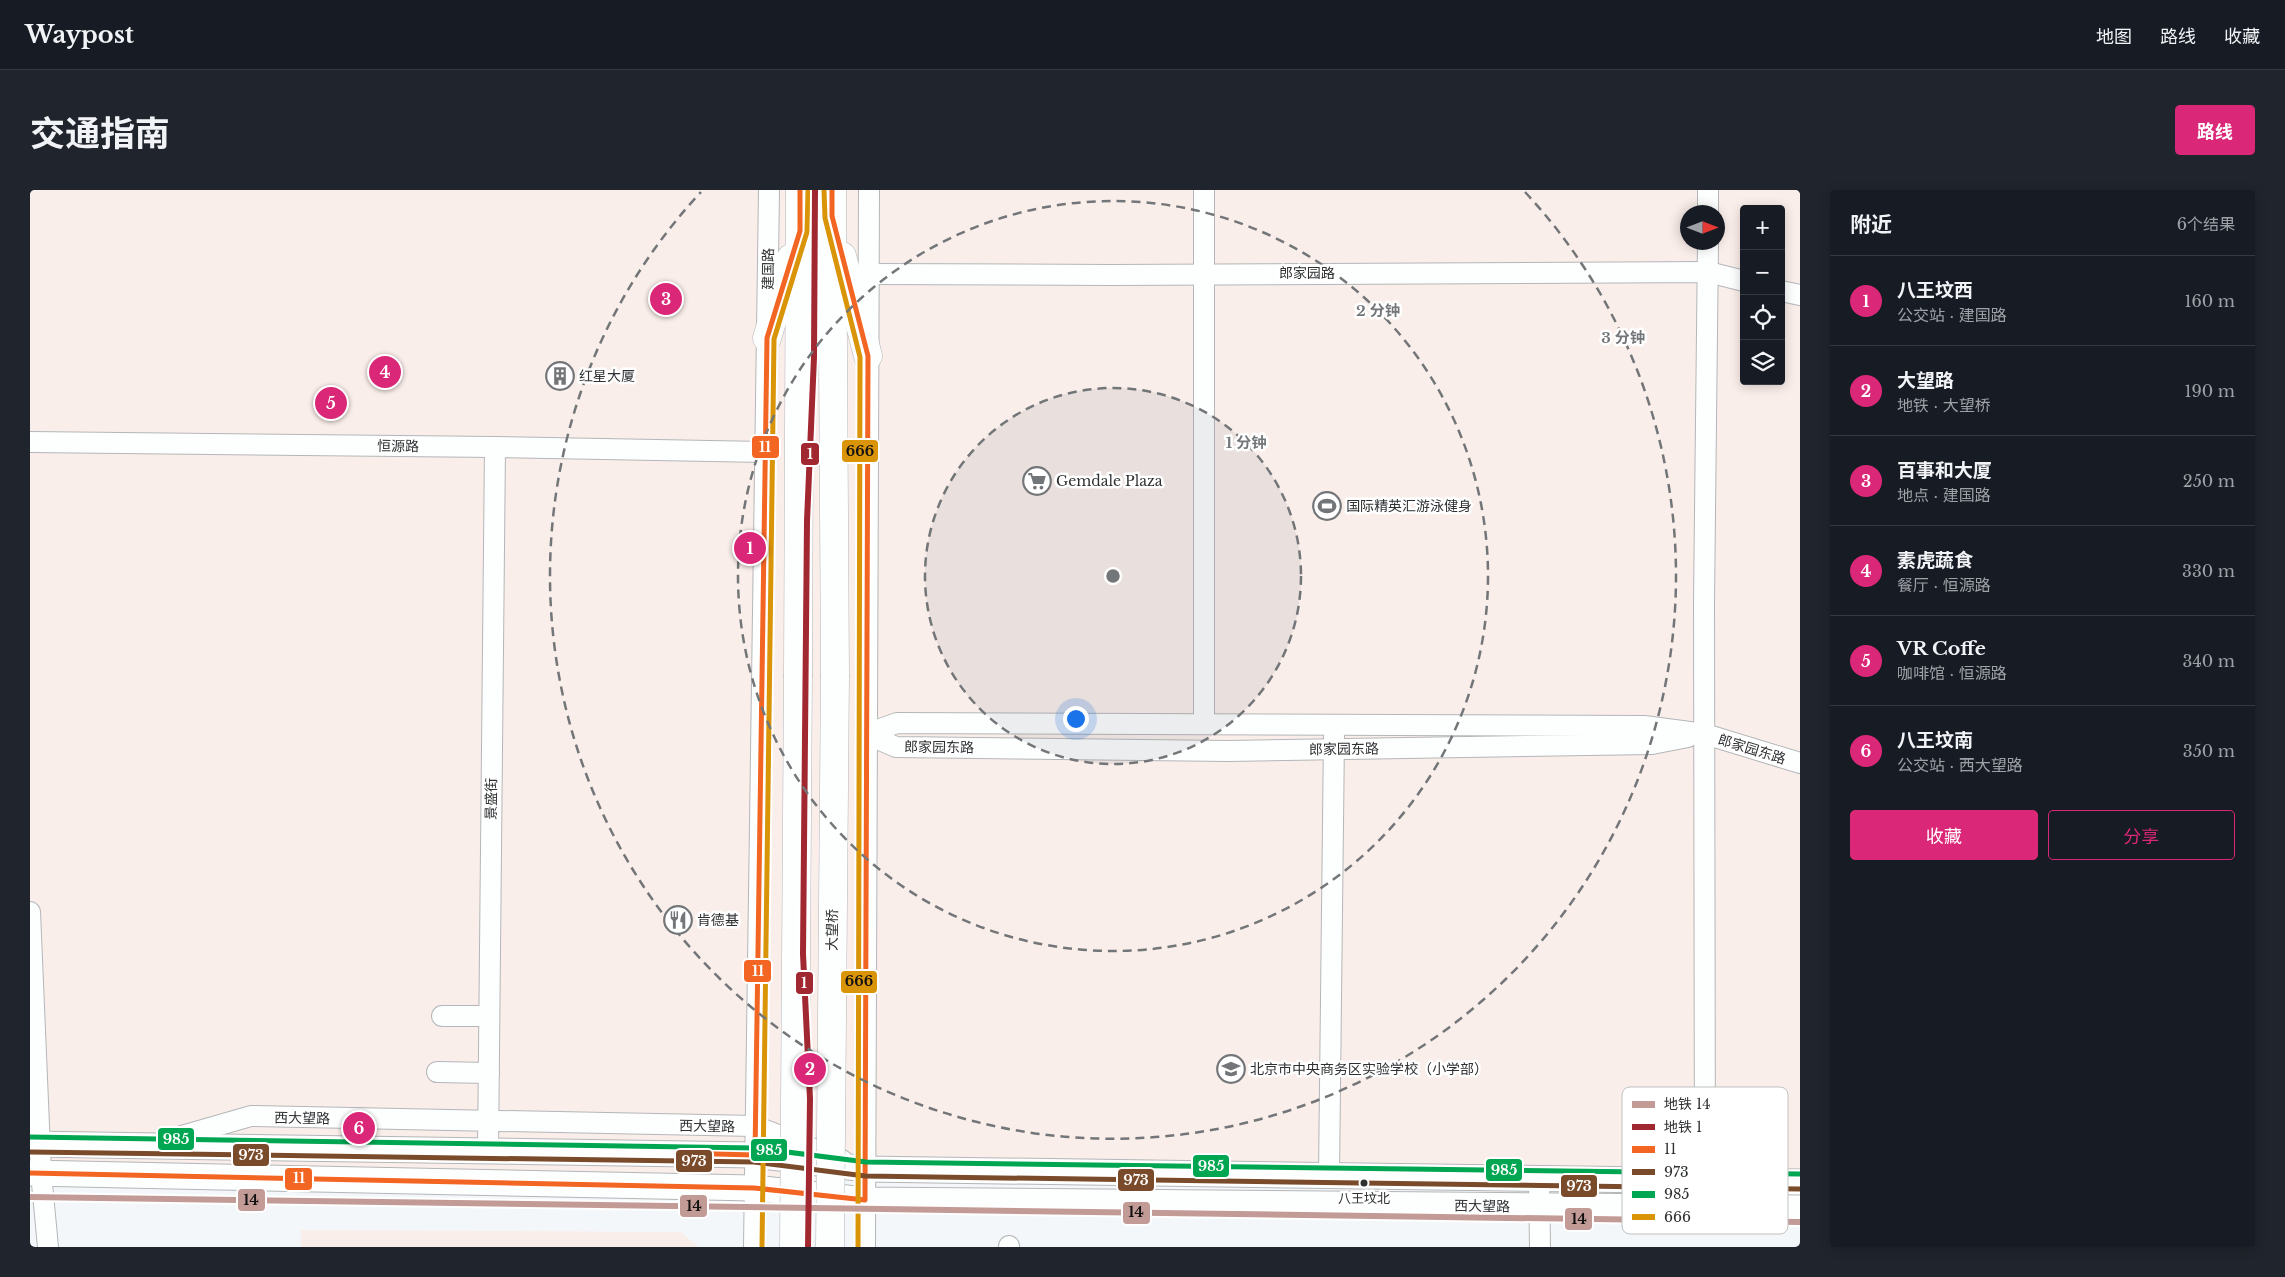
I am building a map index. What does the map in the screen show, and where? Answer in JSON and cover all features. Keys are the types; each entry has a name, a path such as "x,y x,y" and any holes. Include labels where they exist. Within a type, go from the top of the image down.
{"highway":[{"path":"794,1247 800,190"},
{"path":"832,203 868,356"},
{"name":"大望桥","path":"830,1247 835,674 832,203"},
{"path":"767,338 800,231"}],"main road":[{"name":"西大望路","path":"33,1143 755,1154 865,1169 1622,1179"},
{"path":"36,1173 754,1188"},
{"name":"西大望路","path":"754,1188 865,1200 1622,1207"}],"street":[{"name":"建国路","path":"754,1247 769,190"},
{"path":"864,1247 869,190"},
{"path":"1204,190 1204,724"},
{"path":"1708,190 1708,205"},
{"path":"1705,1087 1708,250"},
{"name":"郎家园路","path":"868,274 1708,272 1740,280"},
{"path":"1785,292 1800,296"},
{"name":"恒源路","path":"30,442 765,452"},
{"name":"景盛街","path":"488,1151 495,447"},
{"name":"郎家园东路","path":"866,734 897,723 1644,726 1705,734 1800,763"},
{"path":"1329,1175 1334,724"},
{"name":"郎家园东路","path":"866,734 896,746 1228,751 1652,744 1705,734"},
{"path":"30,912 33,1143 48,1247"},
{"path":"442,1016 489,1016"},
{"path":"436,1072 489,1073"},
{"name":"西大望路","path":"150,1146 251,1116 755,1126 865,1169"},
{"path":"1539,1178 1540,1247"}],"shaded area":[{"path":"30,190 1800,190 1800,1193 1788,1193 1788,1087 1622,1087 1622,1190 830,1179 41,1173 30,1008"},
{"path":"301,1230 681,1232 699,1247 301,1247"}],"metro line":[{"name":"1","path":"808,1247 810,1099 803,954 807,521 814,357 815,190"},
{"name":"14","path":"30,1197 1622,1219"},
{"name":"14","path":"1788,1222 1800,1222"}],"transit line":[{"name":"11","path":"677,1153 755,1155 767,338 800,231 800,190"},
{"name":"666","path":"762,1247 774,339 807,232 808,190"},
{"name":"666","path":"824,190 825,218 860,357 858,1247"},
{"name":"11","path":"30,1173 754,1188 865,1200 868,356 832,216 832,190"},
{"name":"985","path":"30,1137 755,1148 866,1162 1622,1172"},
{"name":"973","path":"30,1152 754,1162 865,1176 1622,1187"},
{"name":"985","path":"1788,1174 1800,1174"},
{"name":"973","path":"1788,1189 1800,1189"}],"place":[{"name":"百事和大厦","path":"666,299"},
{"name":"素虎蔬食","path":"385,372"},
{"name":"红星大厦","path":"560,376"},
{"name":"VR Coffe","path":"331,403"},
{"name":"Gemdale Plaza","path":"1037,481"},
{"name":"国际精英汇游泳健身","path":"1327,506"},
{"name":"八王坟西","path":"750,548"},
{"name":"肯德基","path":"678,920"},
{"name":"大望路","path":"810,1069"},
{"name":"北京市中央商务区实验学校（小学部）","path":"1231,1069"},
{"name":"八王坟南","path":"359,1128"},
{"name":"八王坟北","path":"1364,1183"}]}
